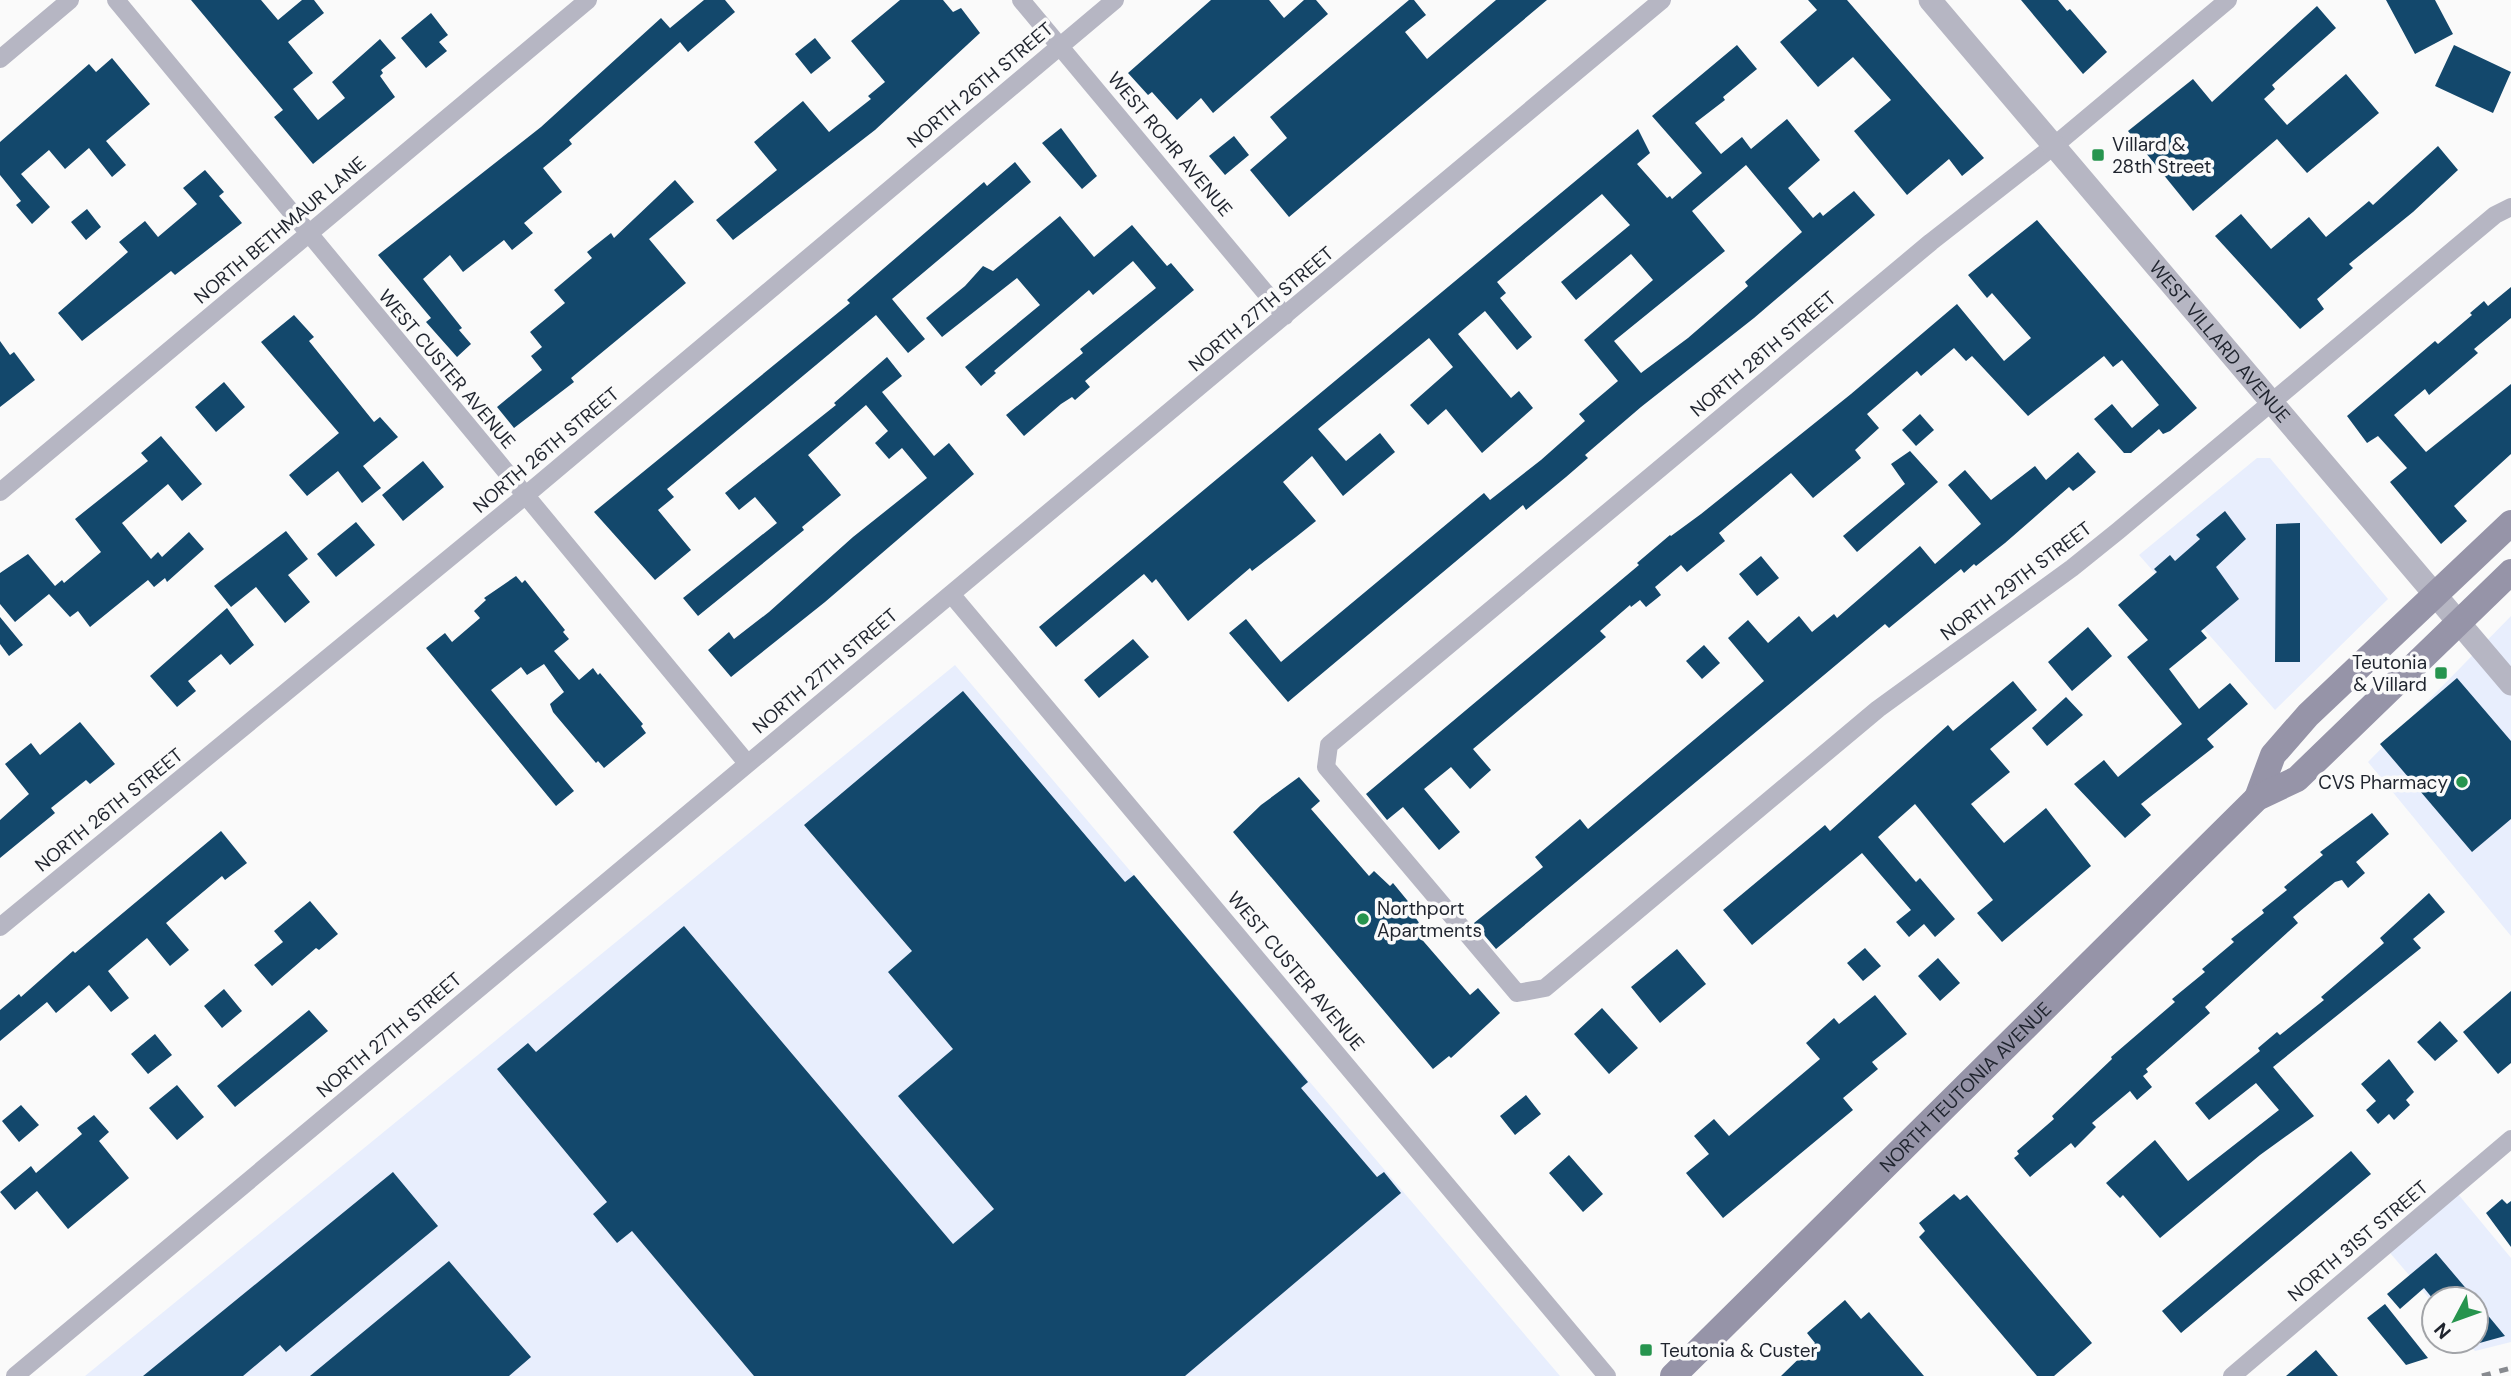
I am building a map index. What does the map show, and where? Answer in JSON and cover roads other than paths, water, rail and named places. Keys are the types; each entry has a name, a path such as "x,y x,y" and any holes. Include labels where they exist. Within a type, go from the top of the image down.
{"main road":[{"name":"NORTH TEUTONIA AVENUE","path":"2257,798 2273,755 2291,735 2433,594 2511,523"},
{"name":"NORTH TEUTONIA AVENUE","path":"1673,1376 2257,798 2297,779 2511,572"}],"street":[{"path":"0,58 70,0"},
{"name":"WEST CUSTER AVENUE","path":"116,0 307,235 747,763"},
{"name":"NORTH BETHMAUR LANE","path":"0,492 588,0"},
{"name":"WEST ROHR AVENUE","path":"1021,0 1285,316"},
{"name":"NORTH 26TH STREET","path":"0,927 526,495 1115,0"},
{"name":"NORTH 27TH STREET","path":"15,1376 1662,0"},
{"name":"WEST VILLARD AVENUE","path":"1930,0 2511,684"},
{"name":"NORTH 28TH STREET","path":"1545,988 1517,993 1326,767 1329,745 1931,242 2054,145 2228,0"},
{"name":"NORTH 29TH STREET","path":"1545,988 1878,709 2072,568 2273,404 2495,215 2511,206"},
{"name":"WEST CUSTER AVENUE","path":"951,594 1607,1376"},
{"name":"NORTH 31ST STREET","path":"2232,1376 2511,1139"}],"railway":[{"path":"2482,1376 2511,1368"}],"place":[{"name":"Villard & 28th Street","path":"2098,155"},
{"name":"Teutonia & Villard","path":"2441,673"},
{"name":"CVS Pharmacy","path":"2462,782"},
{"name":"Northport Apartments","path":"1363,919"},
{"name":"Teutonia & Custer","path":"1646,1350"}]}
